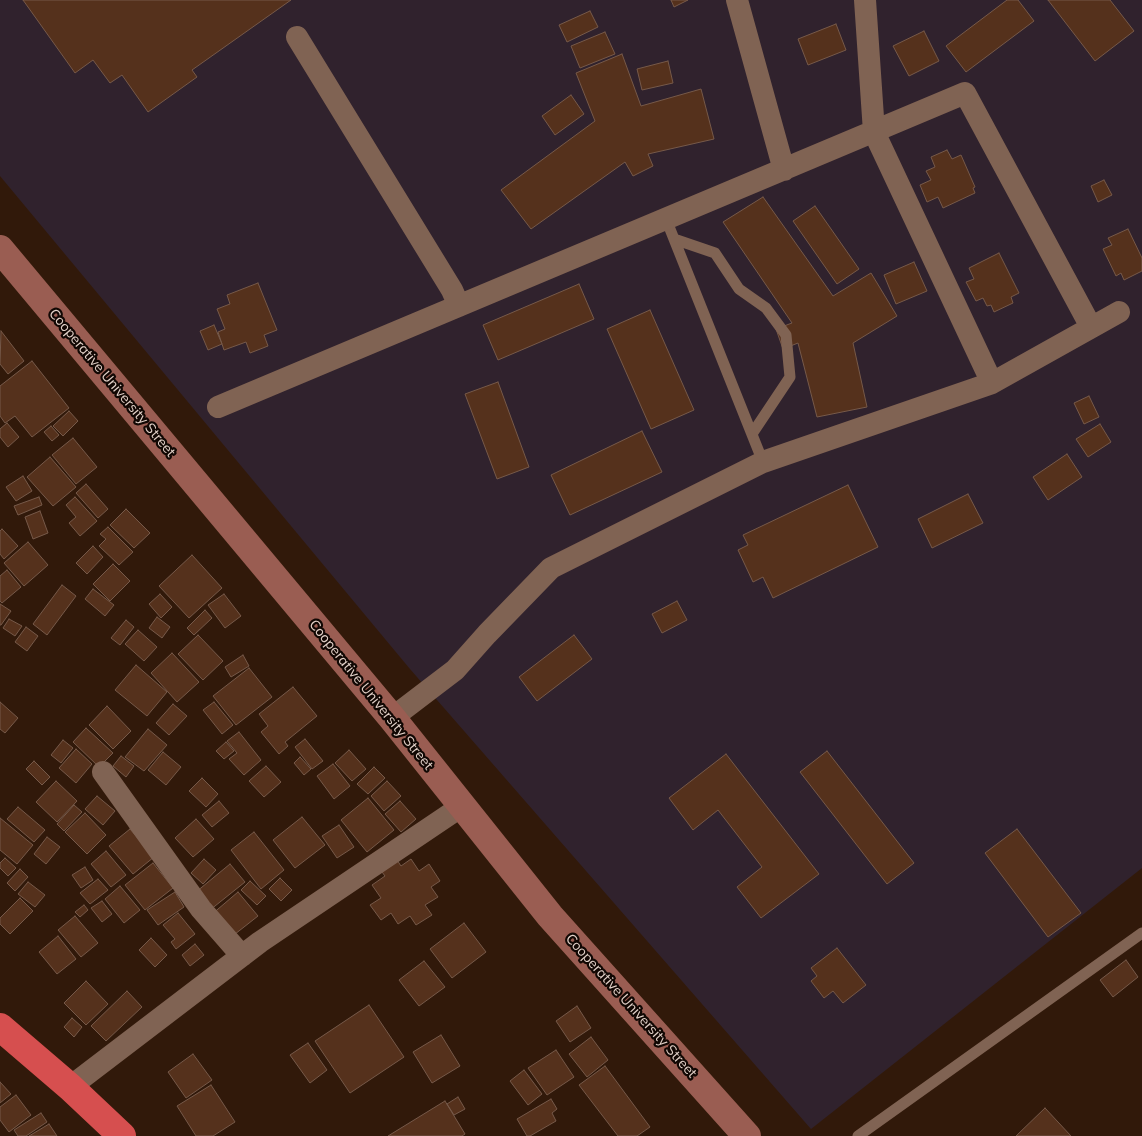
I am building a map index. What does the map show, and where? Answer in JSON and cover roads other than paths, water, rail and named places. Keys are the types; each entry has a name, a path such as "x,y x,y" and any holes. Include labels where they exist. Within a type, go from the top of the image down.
{"highway":[{"path":"0,1027 70,1087 122,1136"}],"street":[{"path":"738,0 784,170"},
{"path":"865,0 874,132 992,382"},
{"path":"297,37 452,290 459,306"},
{"path":"218,407 459,306 670,229 784,170 965,93 1091,327"},
{"name":"Cooperative University Street","path":"0,249 392,718 550,916 747,1136"},
{"path":"392,718 455,670 551,568 763,462 992,382 1119,312"},
{"path":"103,772 202,909 242,956"},
{"path":"70,1087 260,942 462,806"}],"lane":[{"path":"670,229 715,253 739,289 766,308 786,335 790,377 752,434"},
{"path":"670,229 763,462"},
{"path":"858,1136 1142,932"}]}
